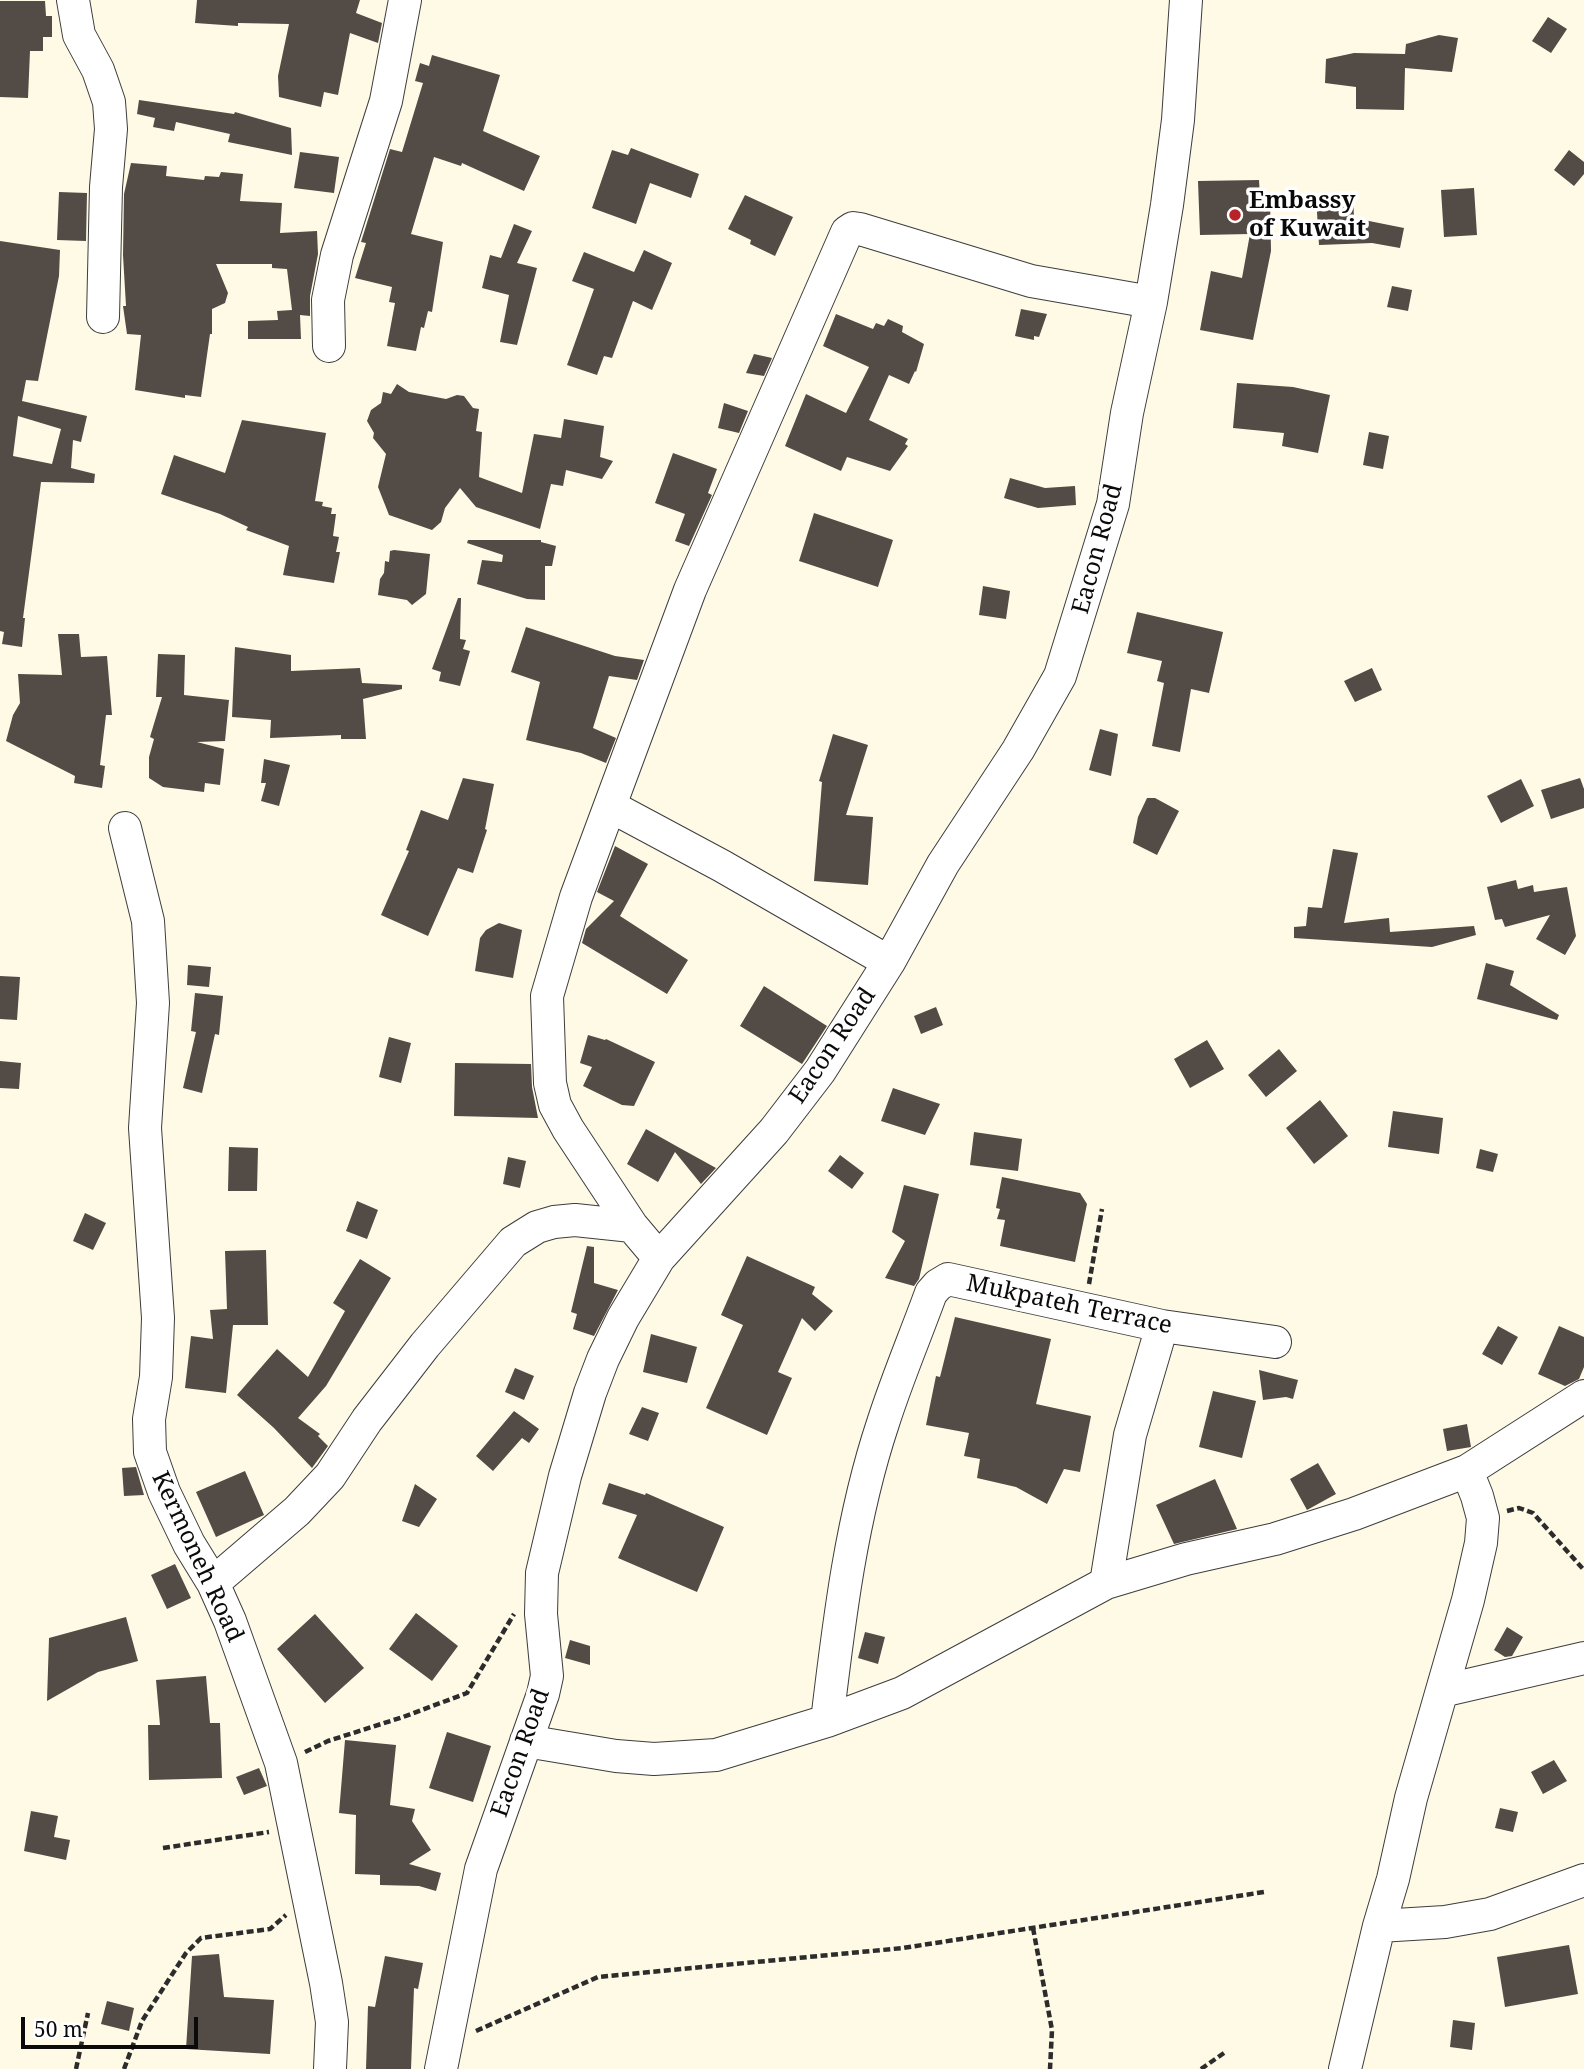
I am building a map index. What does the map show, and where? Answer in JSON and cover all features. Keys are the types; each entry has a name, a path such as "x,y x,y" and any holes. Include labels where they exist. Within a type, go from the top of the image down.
{"street":[{"path":"73,0 79,35 98,70 109,102 111,129 106,187 103,317"},
{"path":"329,346 328,300 337,255 386,101 405,0"},
{"name":"Eacon Road","path":"444,2057 481,1869 543,1694 547,1676 541,1614 542,1573 565,1476 603,1359 623,1318 659,1258 782,1121 820,1071 889,962 943,864 1018,750 1060,676 1113,504 1127,413 1151,302 1193,4"},
{"path":"659,1258 632,1226 555,1105 550,1083 547,996 573,909 690,590 847,232 853,228 860,229 1031,281 1151,302"},
{"path":"610,806 722,866 889,962"},
{"name":"Kermoneh Road","path":"125,828 148,921 153,1003 145,1128 158,1318 156,1377 149,1419 150,1452 164,1492 189,1544 213,1583 230,1621 281,1763 296,1828 332,2022 330,2069"},
{"path":"213,1583 297,1511 330,1476 368,1420 425,1345 513,1242 537,1227 554,1222 575,1220 632,1226"},
{"name":"Mukpateh Terrace","path":"827,1721 839,1618 857,1521 882,1425 931,1293 938,1285 947,1279 1162,1326 1275,1342"},
{"path":"1106,1583 1130,1435 1162,1326"},
{"path":"526,1741 616,1756 654,1759 716,1755 827,1721 902,1693 1106,1583 1186,1559 1275,1539 1354,1514 1467,1471 1584,1396"},
{"path":"1345,2069 1411,1798 1481,1543 1483,1518 1467,1471"},
{"path":"1442,1691 1584,1658"},
{"path":"1379,1926 1444,1922 1490,1914 1584,1880"}],"path":[{"path":"1085,1309 1102,1209"},
{"path":"1483,1518 1519,1508 1533,1513 1584,1570"},
{"path":"281,1763 328,1741 467,1693 515,1613"},
{"path":"163,1849 296,1828"},
{"path":"444,2057 598,1977 904,1948 1264,1892"},
{"path":"124,2069 142,2021 186,1953 201,1938 270,1929 308,1895"},
{"path":"1033,1928 1052,2030 1050,2069"},
{"path":"76,2069 88,2013"},
{"path":"1201,2069 1224,2053"}],"building":[{"path":"197,0 360,0 356,13 382,23 378,43 350,33 338,95 324,92 321,107 279,97 278,76 289,24 238,23 238,26 195,23"},
{"path":"0,1 45,1 46,16 52,16 52,37 43,37 43,51 30,51 28,98 0,97"},
{"path":"1548,17 1567,29 1551,53 1532,41"},
{"path":"1439,35 1458,38 1452,72 1405,68 1404,110 1356,109 1356,87 1325,83 1326,59 1354,53 1405,54 1406,44"},
{"path":"432,55 500,75 483,131 540,156 524,191 462,163 461,166 434,157 411,234 443,242 432,312 428,311 424,328 421,327 416,351 387,346 395,303 389,302 392,287 355,278 366,243 361,242 390,149 402,152 423,83 415,81 420,63 429,66"},
{"path":"139,100 234,114 235,112 291,128 292,155 228,142 230,134 176,122 174,131 153,127 155,118 137,114"},
{"path":"631,148 699,174 691,198 650,183 636,224 592,208 612,150 628,155"},
{"path":"1569,150 1584,162 1584,174 1574,186 1554,170"},
{"path":"300,152 339,157 334,193 294,188"},
{"path":"131,163 167,166 166,176 204,180 205,176 219,177 221,172 243,174 240,201 282,203 280,233 317,231 318,254 310,296 310,316 300,315 301,339 248,339 248,321 278,320 277,311 292,310 287,269 272,268 272,264 216,264 228,293 225,303 212,309 212,334 201,397 185,395 185,398 135,390 141,335 127,334 123,306 126,306 124,194"},
{"path":"1259,180 1260,197 1270,197 1271,251 1253,340 1200,330 1211,271 1242,278 1250,234 1200,235 1198,181"},
{"path":"1474,188 1477,235 1444,237 1441,190"},
{"path":"59,192 87,193 86,241 57,240"},
{"path":"1353,194 1354,218 1404,228 1400,248 1372,243 1319,245 1316,196"},
{"path":"745,195 793,217 775,256 728,229"},
{"path":"514,224 532,231 517,263 537,268 517,345 500,342 509,295 482,288 490,255 501,258"},
{"path":"0,241 60,250 59,276 38,381 26,380 22,401 87,416 81,442 73,440 71,468 95,474 94,483 41,482 23,618 22,647 2,644 4,632 0,631","holes":["18,416 61,429 52,464 13,456"]},
{"path":"644,250 672,263 652,310 633,301 612,358 604,356 597,375 567,365 594,289 572,281 584,252 634,272"},
{"path":"1392,286 1412,290 1408,311 1387,307"},
{"path":"1021,309 1047,314 1039,337 1034,336 1034,340 1015,336"},
{"path":"836,314 873,329 876,323 884,326 888,319 903,326 902,332 924,344 916,372 909,384 889,375 869,420 908,439 905,444 908,446 890,471 847,457 841,471 785,446 806,394 846,413 869,367 823,346"},
{"path":"754,354 772,358 764,376 746,373"},
{"path":"1237,383 1293,387 1330,395 1318,453 1282,446 1284,433 1233,428"},
{"path":"397,384 409,392 446,399 457,395 464,396 473,408 479,409 476,431 482,432 479,477 522,493 534,434 561,438 564,419 604,426 600,457 613,461 602,479 566,470 563,486 551,484 540,529 476,507 460,488 445,508 441,522 432,530 389,515 378,487 386,454 373,438 374,433 367,421 371,410 381,403 383,392 391,394"},
{"path":"724,403 748,411 739,433 718,428"},
{"path":"242,420 326,433 315,501 323,502 322,506 332,508 331,514 336,514 333,536 339,537 336,552 340,552 334,583 283,575 289,546 246,530 248,527 220,514 161,494 174,455 225,473"},
{"path":"1369,432 1389,436 1383,469 1363,465"},
{"path":"673,453 717,469 708,493 712,495 689,546 675,541 685,514 655,503"},
{"path":"1010,478 1045,488 1075,486 1076,505 1038,508 1004,498"},
{"path":"814,513 893,540 878,587 799,561"},
{"path":"468,540 541,540 556,546 552,566 545,566 545,600 527,599 477,584 482,560 502,562 503,555 467,543"},
{"path":"390,551 430,554 426,594 412,605 407,600 378,595 385,561 389,562"},
{"path":"983,586 1010,591 1006,619 979,615"},
{"path":"458,598 461,598 460,639 466,640 463,649 470,651 460,686 439,681 441,672 432,669"},
{"path":"1137,612 1223,632 1209,693 1191,689 1180,752 1152,746 1164,683 1157,681 1162,661 1127,653"},
{"path":"526,627 615,656 644,660 637,680 609,676 593,728 616,738 606,763 581,753 526,740 540,682 511,672"},
{"path":"58,634 79,634 81,657 107,656 112,715 106,715 100,765 105,766 102,788 74,783 75,776 6,741 13,715 20,703 18,674 62,675"},
{"path":"235,647 291,655 291,671 360,668 362,683 402,685 402,689 363,699 366,739 341,739 341,735 270,738 271,720 232,717"},
{"path":"158,654 185,655 184,695 229,700 225,741 197,742 224,749 220,785 205,783 204,792 163,787 149,778 149,757 154,739 150,737 162,697 156,697"},
{"path":"1372,668 1382,690 1355,702 1344,681"},
{"path":"1100,729 1118,734 1111,776 1089,770"},
{"path":"833,734 868,745 846,815 873,817 868,885 814,881 822,782 819,781"},
{"path":"264,759 290,765 279,806 261,801 266,783 261,783"},
{"path":"463,778 494,784 485,829 487,830 473,873 458,868 428,936 381,915 409,851 406,850 421,810 448,820"},
{"path":"1580,778 1584,789 1584,808 1551,819 1541,790"},
{"path":"1521,779 1534,806 1501,823 1487,796"},
{"path":"1147,798 1155,798 1179,811 1157,855 1133,843 1138,817"},
{"path":"615,846 648,864 620,916 688,960 667,994 582,943 586,929 614,901 597,892"},
{"path":"1333,849 1358,853 1344,923 1389,918 1390,932 1474,926 1476,935 1432,947 1294,938 1294,927 1306,926 1308,907 1322,908"},
{"path":"1516,880 1518,889 1533,885 1534,892 1567,887 1576,936 1565,955 1536,939 1550,915 1505,927 1502,919 1495,920 1487,887"},
{"path":"499,923 522,930 513,978 475,971 480,938 486,930"},
{"path":"1486,963 1514,971 1510,985 1559,1015 1557,1020 1477,999"},
{"path":"188,965 211,967 209,987 187,985"},
{"path":"0,976 20,977 17,1020 0,1019"},
{"path":"764,986 827,1026 802,1064 740,1026"},
{"path":"195,993 223,996 219,1035 215,1034 202,1093 183,1088 196,1032 191,1031"},
{"path":"936,1007 943,1025 921,1034 914,1016"},
{"path":"588,1035 606,1039 655,1062 634,1106 622,1105 583,1086 592,1067 580,1063"},
{"path":"389,1037 411,1043 401,1083 379,1077"},
{"path":"1207,1040 1224,1069 1190,1088 1174,1059"},
{"path":"1279,1049 1297,1071 1266,1097 1248,1075"},
{"path":"0,1061 21,1063 19,1089 0,1088"},
{"path":"455,1063 531,1064 538,1118 454,1116"},
{"path":"893,1088 940,1104 925,1135 881,1121"},
{"path":"1320,1100 1348,1136 1314,1164 1286,1128"},
{"path":"1393,1111 1443,1118 1439,1154 1388,1147"},
{"path":"646,1129 716,1168 701,1184 675,1152 658,1182 627,1164"},
{"path":"974,1132 1022,1139 1018,1171 970,1165"},
{"path":"229,1147 258,1148 257,1191 228,1191"},
{"path":"1480,1149 1498,1154 1493,1172 1476,1168"},
{"path":"840,1155 864,1173 852,1189 828,1171"},
{"path":"508,1157 526,1161 520,1188 503,1184"},
{"path":"1002,1177 1080,1193 1087,1204 1075,1262 1000,1246 1005,1220 997,1219 1000,1209 996,1208"},
{"path":"904,1185 939,1194 919,1279 914,1286 885,1278 905,1241 892,1232"},
{"path":"357,1201 378,1210 367,1239 346,1231"},
{"path":"85,1213 106,1223 93,1250 73,1241"},
{"path":"587,1246 594,1247 594,1283 618,1290 594,1336 573,1329 577,1314 571,1312"},
{"path":"266,1250 268,1325 233,1325 226,1393 185,1388 191,1336 213,1339 210,1310 227,1309 225,1251"},
{"path":"747,1256 815,1287 812,1294 833,1311 815,1331 802,1318 778,1372 792,1378 767,1435 706,1408 743,1325 721,1315"},
{"path":"360,1259 391,1278 326,1386 298,1418 320,1434 318,1436 328,1446 312,1468 274,1428 237,1395 277,1349 308,1377 345,1311 333,1303"},
{"path":"955,1317 1051,1339 1036,1404 1091,1416 1080,1472 1064,1469 1047,1504 1016,1487 977,1478 980,1459 964,1456 969,1433 926,1425 936,1376 940,1377"},
{"path":"1498,1326 1518,1337 1502,1365 1482,1354"},
{"path":"1559,1326 1584,1337 1584,1367 1579,1379 1565,1386 1538,1374"},
{"path":"651,1334 697,1347 687,1383 643,1372"},
{"path":"515,1368 534,1376 524,1400 505,1392"},
{"path":"1259,1370 1298,1380 1293,1399 1286,1397 1263,1400"},
{"path":"1213,1391 1256,1401 1242,1458 1199,1447"},
{"path":"642,1407 659,1413 648,1441 629,1434"},
{"path":"514,1411 539,1429 529,1443 522,1438 493,1471 476,1456"},
{"path":"1467,1424 1471,1447 1447,1451 1443,1429"},
{"path":"1318,1463 1336,1494 1307,1510 1290,1479"},
{"path":"136,1467 144,1495 124,1496 122,1468"},
{"path":"245,1471 264,1515 216,1537 196,1492"},
{"path":"1215,1479 1237,1529 1174,1544 1156,1505"},
{"path":"609,1483 645,1495 646,1493 724,1527 697,1592 618,1558 637,1515 602,1504"},
{"path":"415,1484 437,1499 419,1527 402,1521"},
{"path":"175,1564 191,1598 167,1609 151,1575"},
{"path":"416,1613 458,1646 432,1681 389,1649"},
{"path":"315,1614 364,1668 325,1703 277,1649"},
{"path":"126,1617 138,1661 98,1672 47,1701 49,1638"},
{"path":"1507,1627 1523,1637 1512,1656 1505,1657 1494,1650"},
{"path":"865,1632 885,1637 878,1664 858,1658"},
{"path":"570,1640 590,1646 590,1665 565,1658"},
{"path":"206,1676 210,1723 220,1723 222,1778 149,1780 148,1725 160,1725 156,1680"},
{"path":"447,1732 491,1746 473,1802 429,1788"},
{"path":"345,1740 396,1745 390,1805 415,1809 412,1821 431,1850 409,1864 441,1873 436,1891 419,1886 380,1885 380,1875 355,1874 356,1815 339,1813"},
{"path":"1554,1760 1567,1781 1543,1794 1531,1772"},
{"path":"259,1768 267,1786 244,1795 236,1777"},
{"path":"1500,1808 1518,1812 1513,1832 1495,1828"},
{"path":"31,1811 58,1816 54,1837 70,1840 66,1860 24,1851"},
{"path":"1569,1945 1578,1994 1505,2007 1497,1957"},
{"path":"219,1954 224,1997 274,2000 270,2054 186,2049 192,1956"},
{"path":"385,1956 423,1963 418,1989 414,1988 411,2069 366,2069 368,2006 375,2007"},
{"path":"107,2001 134,2008 129,2031 101,2024"},
{"path":"1453,2020 1475,2023 1472,2050 1450,2047"}],"place":[{"name":"Embassy of Kuwait","path":"1235,215"}]}
